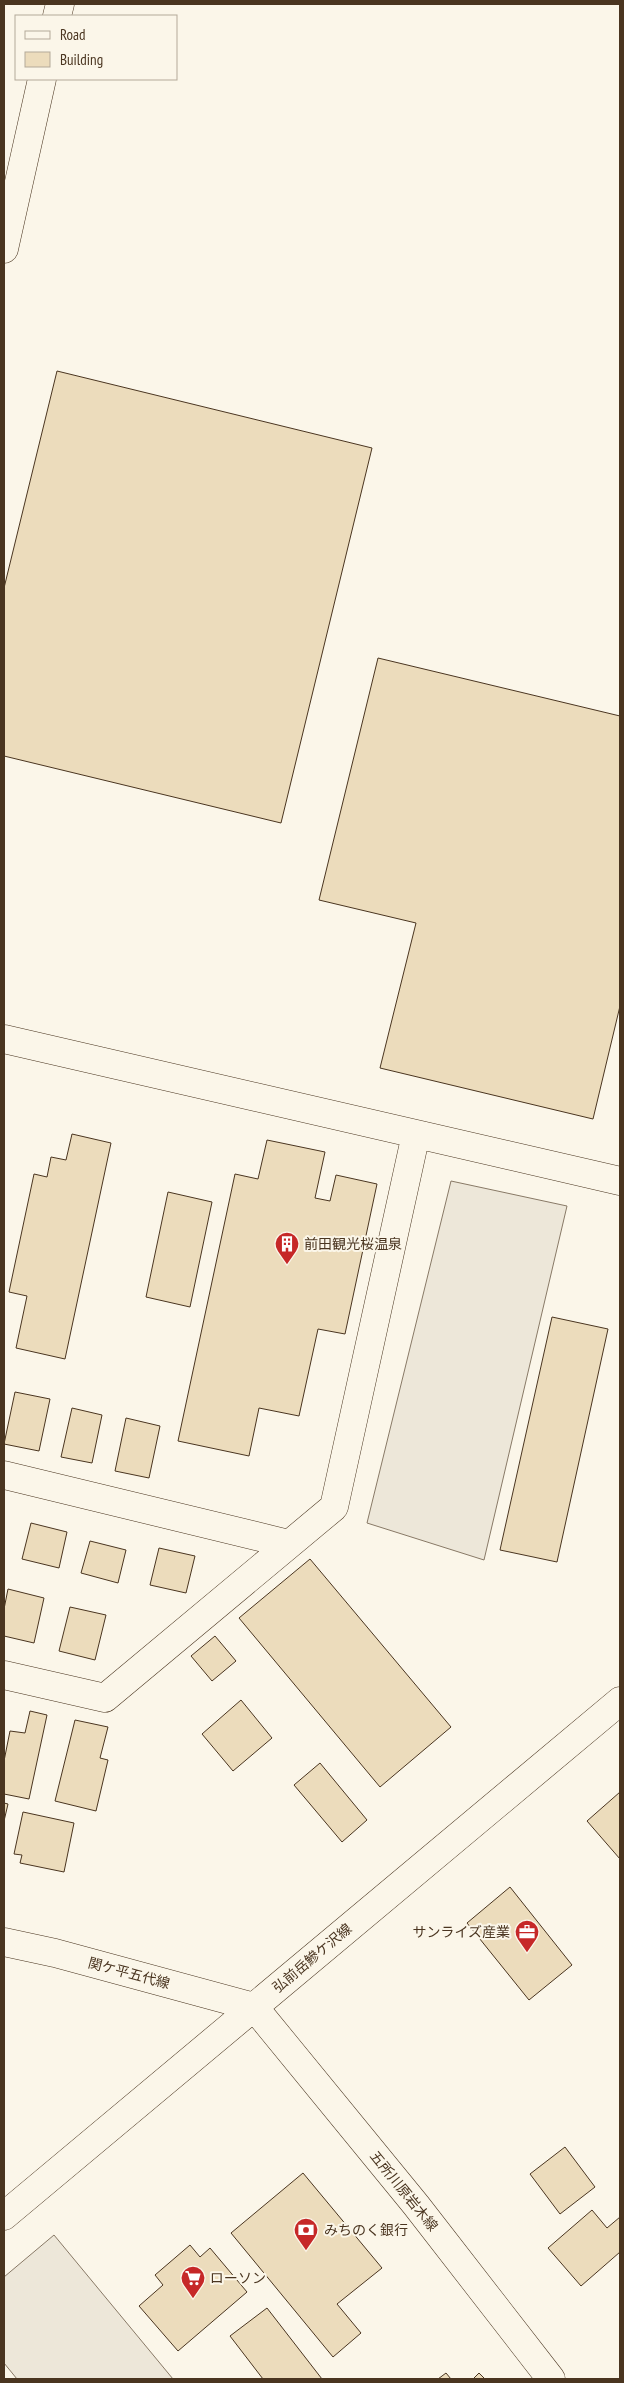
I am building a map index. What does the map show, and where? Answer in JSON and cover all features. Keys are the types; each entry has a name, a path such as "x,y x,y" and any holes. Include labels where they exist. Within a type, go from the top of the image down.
{"street":[{"path":"4,250 42,80"},
{"path":"4,1039 620,1181"},
{"path":"4,1675 105,1698 334,1507 416,1134"},
{"path":"4,1475 289,1544"},
{"name":"弘前岳鰺ケ沢線","path":"4,2216 620,1701"},
{"name":"関ケ平五代線","path":"4,1942 55,1953 254,2007"},
{"name":"五所川原岩木線","path":"254,2007 416,2205 551,2379"}],"shaded area":[{"path":"451,1181 567,1206 484,1560 367,1523"},
{"path":"54,2235 173,2379 17,2379 4,2363 4,2277"}],"building":[{"path":"57,371 372,448 281,823 4,756 4,588"},
{"path":"378,658 620,716 620,1006 593,1119 380,1068 416,923 319,900"},
{"path":"72,1134 111,1143 65,1359 16,1348 27,1296 9,1292 34,1174 47,1177 51,1157 66,1160"},
{"name":"前田観光桜温泉","path":"267,1140 325,1152 315,1198 330,1201 336,1175 377,1184 345,1334 318,1329 299,1416 259,1408 249,1456 178,1441 235,1174 258,1179"},
{"path":"168,1192 212,1202 190,1307 146,1297"},
{"path":"552,1317 608,1329 557,1562 500,1550"},
{"path":"15,1392 50,1399 39,1451 4,1444"},
{"path":"72,1408 102,1415 92,1463 61,1457"},
{"path":"126,1418 160,1426 149,1478 115,1471"},
{"path":"31,1523 67,1532 59,1568 22,1559"},
{"path":"90,1541 126,1550 118,1583 81,1573"},
{"path":"159,1548 195,1556 186,1593 150,1585"},
{"path":"310,1559 451,1727 380,1787 239,1618"},
{"path":"8,1589 44,1598 34,1643 4,1636 4,1609"},
{"path":"70,1607 106,1615 95,1660 59,1651"},
{"path":"215,1636 236,1661 212,1681 191,1656"},
{"path":"241,1700 272,1738 233,1771 202,1734"},
{"path":"30,1711 47,1715 29,1799 4,1794 4,1761 10,1731 25,1733"},
{"path":"75,1720 108,1727 100,1758 108,1760 96,1811 55,1801"},
{"path":"320,1763 367,1820 342,1842 294,1785"},
{"path":"620,1792 620,1859 587,1821"},
{"path":"4,1803 8,1804 4,1821"},
{"path":"23,1812 74,1823 64,1872 20,1863 22,1855 14,1854"},
{"path":"510,1887 572,1965 529,2000 467,1923"},
{"path":"565,2147 595,2187 560,2214 530,2174"},
{"name":"みちのく銀行","path":"303,2173 382,2268 337,2304 361,2333 333,2357 231,2233"},
{"path":"592,2210 607,2228 620,2217 620,2252 581,2286 548,2248"},
{"name":"ローソン","path":"190,2245 200,2257 210,2248 247,2292 178,2351 139,2306 163,2285 155,2275"},
{"path":"267,2308 322,2379 263,2379 230,2336"},
{"path":"446,2373 451,2379 438,2379"},
{"path":"479,2373 485,2379 473,2379"}],"place":[{"name":"前田観光桜温泉","path":"287,1265"},
{"name":"サンライズ産業","path":"527,1953"},
{"name":"みちのく銀行","path":"306,2251"},
{"name":"ローソン","path":"193,2299"}]}
